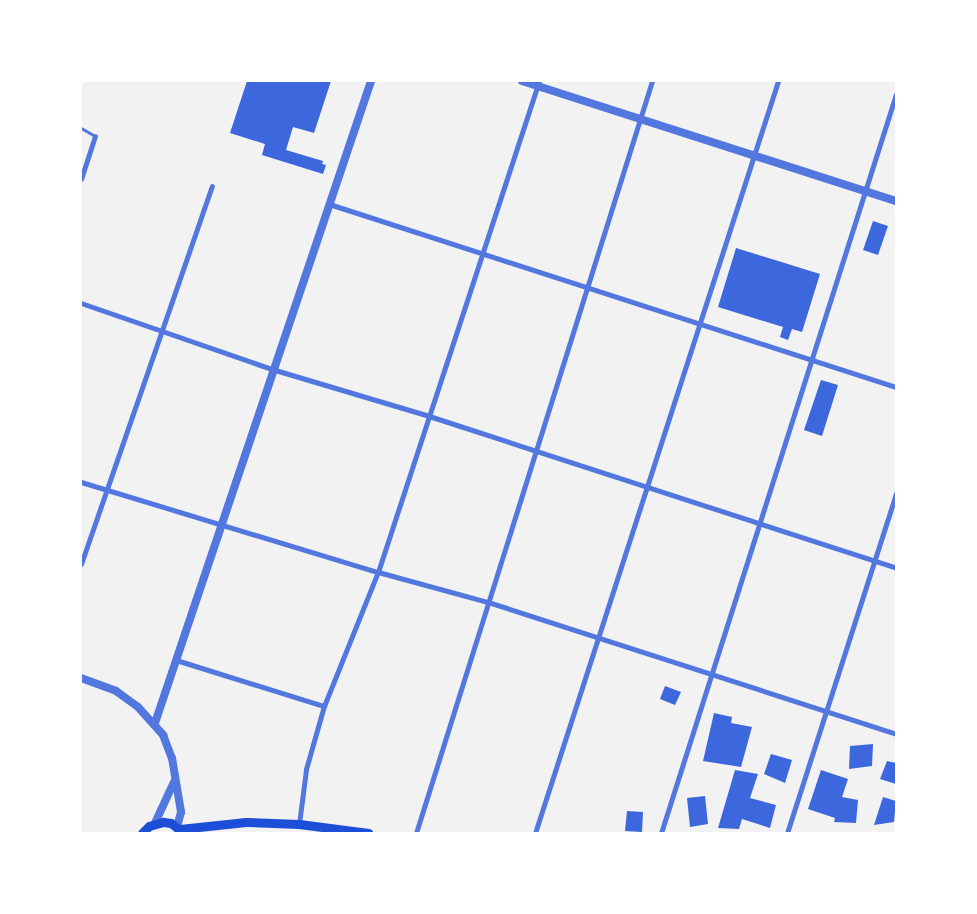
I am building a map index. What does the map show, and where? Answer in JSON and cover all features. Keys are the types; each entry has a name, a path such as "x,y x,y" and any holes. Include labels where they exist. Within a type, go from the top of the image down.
{"main road":[{"path":"142,833 155,823 163,822 180,830 246,822 299,824 368,833"}],"street":[{"path":"155,723 371,81"},
{"path":"522,81 538,84 639,120 896,202"},
{"path":"416,833 652,81"},
{"path":"535,833 778,81"},
{"path":"299,824 306,769 324,706 378,572 538,84"},
{"path":"661,833 896,94"},
{"path":"81,179 95,136"},
{"path":"81,564 212,186"},
{"path":"329,204 482,255 896,387"},
{"path":"81,303 161,329 275,370 429,416 896,568"},
{"path":"81,482 378,572 488,602 896,734"},
{"path":"787,833 896,493"},
{"path":"176,660 324,706"},
{"path":"81,678 116,692 155,723 169,747 181,812 180,830"},
{"path":"155,823 176,779"}],"lane":[{"path":"81,128 95,136"}],"building":[{"path":"247,81 331,81 314,133 293,127 286,150 323,161 322,164 326,165 323,174 262,155 265,144 230,133"},
{"path":"873,221 888,226 878,255 863,250"},
{"path":"736,248 820,274 802,332 792,329 788,340 780,337 783,327 718,307"},
{"path":"821,380 838,385 822,436 804,430"},
{"path":"665,686 681,692 675,705 660,699"},
{"path":"714,713 732,717 731,723 752,727 741,767 703,761"},
{"path":"873,744 872,766 849,769 850,746"},
{"path":"771,754 792,760 785,783 764,774"},
{"path":"887,761 896,763 896,784 880,779"},
{"path":"735,770 758,774 750,798 776,805 770,828 742,819 739,829 718,828"},
{"path":"821,770 848,779 842,797 858,800 856,823 834,822 835,818 808,809"},
{"path":"705,796 708,824 690,827 687,798"},
{"path":"883,797 896,801 894,822 874,825"},
{"path":"627,811 643,812 642,832 625,831"}]}
